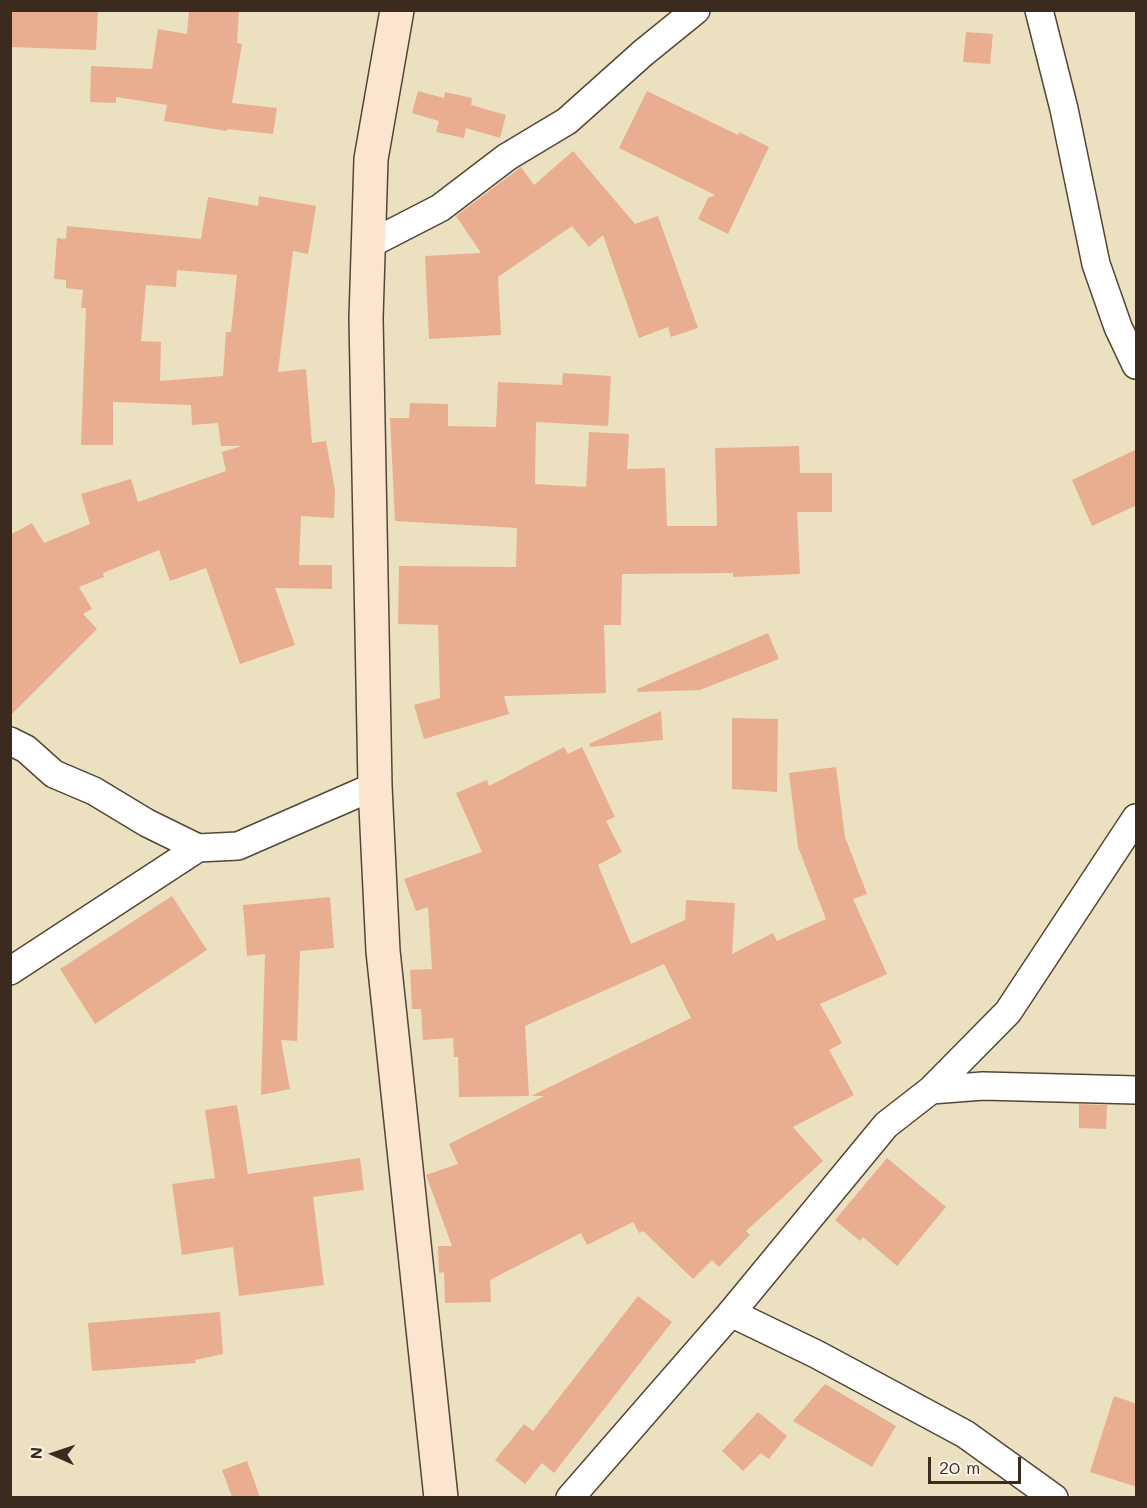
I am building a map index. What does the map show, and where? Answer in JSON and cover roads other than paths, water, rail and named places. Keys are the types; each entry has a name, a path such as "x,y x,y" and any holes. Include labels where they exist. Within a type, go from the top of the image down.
{"main road":[{"path":"397,10 371,159 368,245 366,318 368,491 375,786 383,951 441,1497"}],"street":[{"path":"368,245 440,208 507,157 567,121 643,53 696,10"},
{"path":"1039,10 1064,109 1096,264 1118,327 1137,365"},
{"path":"10,741 26,749 54,774 94,791 147,823 198,848 238,846 375,786"},
{"path":"570,1497 731,1313 886,1125 931,1090 1008,1012 1137,818"},
{"path":"10,971 198,848"},
{"path":"931,1090 983,1086 1137,1090"},
{"path":"731,1313 816,1354 964,1434 1054,1497"}]}
